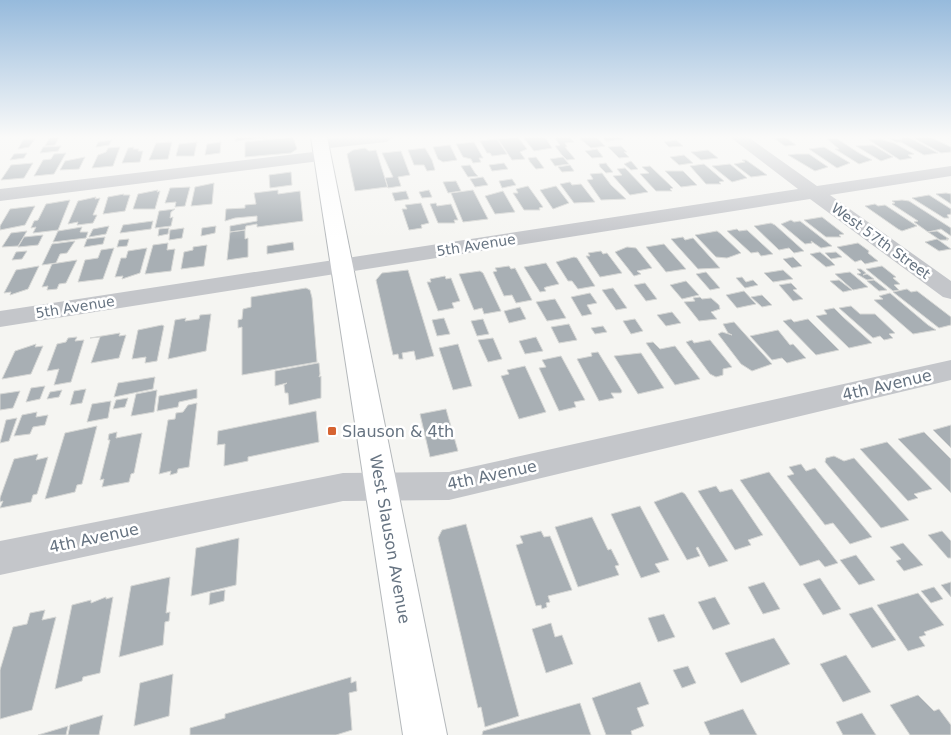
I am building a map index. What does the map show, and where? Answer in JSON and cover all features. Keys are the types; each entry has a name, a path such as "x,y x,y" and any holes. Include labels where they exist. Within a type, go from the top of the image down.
{"main road":[{"name":"West Slauson Avenue","path":"324,171 425,735"}],"street":[{"path":"0,195 155,171"},
{"name":"West 57th Street","path":"785,171 951,292"},
{"name":"5th Avenue","path":"0,319 949,171"},
{"name":"4th Avenue","path":"0,558 301,494 343,487 449,486 951,370"}],"building":[{"path":"7,171 28,171 24,178 1,180"},
{"path":"37,171 56,171 54,174 34,176"},
{"path":"351,171 383,171 388,188 355,191"},
{"path":"390,171 409,171 410,175 398,177 401,186 388,188 385,178 393,177"},
{"path":"464,171 474,171 478,176 468,177"},
{"path":"619,171 628,171 648,192 630,195 613,176 622,175"},
{"path":"647,171 656,171 673,188 670,189 672,191 656,191 640,174 649,173"},
{"path":"665,171 683,171 697,185 681,187"},
{"path":"695,171 713,171 724,181 719,182 721,184 706,184"},
{"path":"719,171 739,171 747,178 732,182"},
{"path":"744,171 762,171 767,175 751,177"},
{"path":"291,172 292,185 270,188 269,175"},
{"path":"602,173 611,185 626,199 601,200 587,180 593,179 590,174"},
{"path":"483,177 488,185 475,187 470,179"},
{"path":"512,179 516,185 502,188 499,181"},
{"path":"456,181 461,191 448,193 443,182"},
{"path":"570,182 572,185 581,184 595,202 574,203 560,184"},
{"path":"214,183 212,204 191,206 195,187"},
{"path":"528,186 543,207 539,208 540,210 524,210 513,193 518,193 516,189"},
{"path":"556,186 569,203 553,209 540,190"},
{"path":"190,187 185,206 175,207 176,202 165,203 170,188"},
{"path":"158,190 157,192 160,191 155,209 133,209 138,194"},
{"path":"278,190 278,194 300,191 303,221 257,227 257,224 246,226 245,230 230,232 230,226 257,221 257,216 225,221 226,209 245,208 245,205 256,204 254,193"},
{"path":"429,190 432,197 422,198 419,192"},
{"path":"473,190 488,219 463,222 451,193"},
{"path":"406,191 409,199 395,201 392,193"},
{"path":"503,191 515,212 495,214 485,196"},
{"path":"124,194 130,195 125,211 103,214 108,197"},
{"path":"936,194 951,194 951,204"},
{"path":"929,195 951,209 951,214 947,215 949,218 944,218 912,198"},
{"path":"96,197 95,199 100,198 93,215 97,215 93,223 77,225 78,222 68,224 78,201"},
{"path":"70,200 58,230 33,233 36,227 31,228 34,221 38,220 46,204"},
{"path":"892,201 909,201 951,228 951,236 941,229 928,232 914,222 918,221 892,204 895,203"},
{"path":"421,203 429,223 421,225 422,228 409,230 402,209 407,209 405,205"},
{"path":"436,203 437,206 451,204 458,220 454,220 455,223 438,223 430,204"},
{"path":"875,204 878,206 885,205 917,226 902,231 898,229 865,206"},
{"path":"35,206 25,225 0,230 0,226 10,209"},
{"path":"175,209 171,212 170,218 173,217 171,226 155,228 159,211"},
{"path":"822,217 844,234 839,235 841,237 826,237 804,220"},
{"path":"791,220 794,222 800,221 832,246 821,248 811,241 812,243 805,244 781,224"},
{"path":"153,221 151,229 120,233 123,225"},
{"path":"771,223 804,251 794,253 789,248 779,250 754,226"},
{"path":"109,226 106,234 89,237 93,229"},
{"path":"216,226 215,233 201,236 202,228"},
{"path":"82,227 80,232 88,232 86,238 53,242 58,231"},
{"path":"169,228 168,234 158,236 159,229"},
{"path":"184,228 182,238 169,240 170,230"},
{"path":"737,229 739,231 747,230 773,254 761,256 758,252 751,253 727,231"},
{"path":"245,230 245,239 248,238 248,257 227,260 230,232"},
{"path":"27,231 18,246 2,247 11,233"},
{"path":"717,231 741,253 727,258 716,257 695,235"},
{"path":"937,231 949,239 940,240 928,232"},
{"path":"43,235 38,245 18,247 24,237"},
{"path":"105,237 103,244 84,247 87,239"},
{"path":"683,237 685,240 693,238 720,268 698,269 671,239"},
{"path":"129,239 127,246 117,247 119,240"},
{"path":"937,239 951,249 939,251 925,242"},
{"path":"75,241 67,253 60,254 56,263 42,265 52,244"},
{"path":"293,242 294,250 267,254 267,246"},
{"path":"168,243 167,250 175,249 171,271 145,274 153,245"},
{"path":"858,243 878,261 865,264 861,260 855,262 837,247"},
{"path":"664,244 686,269 666,272 646,247"},
{"path":"207,245 204,266 181,269 184,252 193,250 193,247"},
{"path":"627,247 636,248 652,268 637,271 641,274 634,276 615,252"},
{"path":"114,248 103,279 78,282 85,260 98,258 101,250"},
{"path":"147,248 140,273 122,279 123,276 115,277 121,258 126,258 128,251"},
{"path":"27,251 22,259 12,260 16,252"},
{"path":"601,251 603,254 607,253 622,273 600,277 586,256 590,256 588,253"},
{"path":"820,252 835,265 826,267 810,254"},
{"path":"836,252 842,257 831,259 825,253"},
{"path":"574,257 577,258 595,286 578,289 572,281 568,281 556,262"},
{"path":"793,257 802,266 792,268 783,259"},
{"path":"77,260 66,283 59,284 57,289 47,290 48,286 42,287 52,264"},
{"path":"546,263 559,284 546,287 544,288 546,291 540,292 524,267"},
{"path":"39,266 28,289 10,295 11,292 4,293 16,270"},
{"path":"509,266 511,269 515,268 532,300 516,303 512,295 504,296 493,272 497,271 495,268"},
{"path":"882,266 896,277 893,278 900,284 894,285 899,290 893,291 866,269"},
{"path":"857,269 861,269 866,273 863,275 867,274 874,279 867,280 857,274 861,273"},
{"path":"408,270 434,356 416,360 414,351 402,353 403,359 399,359 398,354 393,355 376,280 382,273"},
{"path":"783,270 793,279 773,282 764,273"},
{"path":"480,271 483,273 501,311 484,314 482,308 474,310 459,274"},
{"path":"706,272 720,288 710,290 696,274"},
{"path":"850,272 868,287 853,290 835,274"},
{"path":"445,276 446,279 451,278 460,301 452,303 454,308 438,311 427,282 431,282 430,279"},
{"path":"742,277 746,282 753,280 758,285 745,288 736,278"},
{"path":"839,280 852,290 843,292 830,281"},
{"path":"874,280 887,290 879,291 867,281"},
{"path":"686,281 699,295 682,299 670,285"},
{"path":"645,283 657,299 646,301 634,285"},
{"path":"791,283 797,289 793,290 803,299 793,301 779,285"},
{"path":"306,288 310,290 312,298 317,362 242,375 242,327 238,328 238,320 242,319 243,309 251,307 251,297"},
{"path":"613,288 627,308 616,310 602,290"},
{"path":"907,289 911,292 917,291 951,317 951,325 939,328 893,292"},
{"path":"744,291 756,304 737,308 726,295"},
{"path":"590,293 597,303 587,305 592,314 582,316 571,297"},
{"path":"890,293 936,330 913,334 874,300 883,299 879,296"},
{"path":"762,295 772,305 762,307 751,297"},
{"path":"700,297 702,299 711,298 719,305 720,309 711,312 717,319 699,321 684,302 695,301 693,298"},
{"path":"555,299 566,318 547,321 536,302"},
{"path":"851,306 860,314 875,314 895,333 889,334 893,338 884,340 880,336 873,338 839,308"},
{"path":"520,307 526,319 509,323 504,311"},
{"path":"834,308 872,343 849,348 816,316 827,314 824,310"},
{"path":"672,312 681,323 666,326 657,315"},
{"path":"211,314 206,351 168,359 175,320 186,318 185,321 199,319 200,315"},
{"path":"444,318 450,334 437,336 432,320"},
{"path":"483,319 489,334 477,336 471,321"},
{"path":"635,319 643,331 631,334 623,321"},
{"path":"791,319 794,322 808,319 839,350 816,355 783,321"},
{"path":"734,322 772,364 752,371 741,364 718,334 722,332 732,335 728,333 723,324"},
{"path":"569,324 577,340 559,343 551,327"},
{"path":"164,326 157,361 145,363 146,357 132,359 138,330"},
{"path":"603,326 607,332 595,334 591,328"},
{"path":"778,330 790,345 793,344 806,358 787,363 782,358 772,360 750,336"},
{"path":"120,333 119,336 126,335 119,358 91,363 100,337 90,338"},
{"path":"77,337 75,341 84,340 71,382 54,385 59,369 47,371 57,344 66,342 68,338"},
{"path":"536,337 543,351 525,354 519,341"},
{"path":"493,338 502,359 488,362 478,340"},
{"path":"692,340 694,343 710,340 732,367 723,369 723,375 716,377 710,374 686,342"},
{"path":"653,342 660,349 675,346 700,379 675,385 646,343"},
{"path":"36,344 35,347 43,346 31,374 2,379 15,351"},
{"path":"458,344 472,386 453,390 439,348"},
{"path":"598,352 622,391 621,393 611,393 614,398 599,401 577,359 592,356 591,353"},
{"path":"641,353 664,388 638,394 614,356"},
{"path":"561,356 585,400 574,402 576,407 559,411 539,368 546,367 542,360"},
{"path":"319,363 321,398 289,405 288,393 285,393 284,385 287,383 275,386 275,371"},
{"path":"525,366 546,412 519,419 501,376 509,374 507,370"},
{"path":"155,377 153,389 114,397 118,383"},
{"path":"45,386 40,399 26,402 31,388"},
{"path":"86,389 82,403 70,405 74,391"},
{"path":"197,389 197,398 179,402 178,407 157,411 159,396"},
{"path":"62,390 59,397 47,399 50,392"},
{"path":"157,390 154,412 131,416 136,394"},
{"path":"20,391 13,408 0,410 0,394"},
{"path":"128,398 125,407 113,409 116,400"},
{"path":"111,401 108,418 87,422 92,404"},
{"path":"197,403 189,467 178,469 177,473 170,475 171,471 159,474 168,420 175,419 176,413 183,412 188,405"},
{"path":"446,409 458,451 430,457 420,414"},
{"path":"316,411 319,442 248,457 248,461 224,466 225,444 217,445 218,431"},
{"path":"37,412 36,417 48,415 45,425 33,427 30,434 14,436 22,415"},
{"path":"17,418 9,441 0,443 6,420"},
{"path":"951,425 951,448 933,430"},
{"path":"97,426 82,484 77,485 75,492 45,499 65,433"},
{"path":"117,432 116,438 142,433 134,473 131,474 129,482 102,487 104,479 100,480 110,440 108,440 109,434"},
{"path":"924,432 951,459 951,493 898,439"},
{"path":"887,442 932,489 914,494 918,498 908,501 860,449"},
{"path":"38,454 36,460 48,457 37,494 33,495 31,502 0,508 3,501 0,502 0,498 14,459"},
{"path":"834,456 844,461 854,458 909,520 881,528 825,462 826,458"},
{"path":"801,464 806,471 815,468 872,537 850,544 833,523 825,525 787,476 794,474 789,467"},
{"path":"769,472 838,563 825,567 819,560 800,566 740,480"},
{"path":"716,486 720,492 732,489 763,535 748,540 751,545 735,550 698,491"},
{"path":"682,492 728,561 709,567 698,547 696,548 700,556 687,560 654,502"},
{"path":"640,506 669,560 655,564 660,572 641,578 611,514"},
{"path":"592,517 608,550 611,549 619,565 615,566 619,575 578,587 555,527"},
{"path":"466,524 519,716 485,727 481,707 478,708 438,538 442,530"},
{"path":"541,531 544,537 550,536 572,590 548,596 550,602 546,603 547,607 542,609 541,605 536,606 516,545 523,543 520,536"},
{"path":"942,531 951,541 951,558 948,558 928,535"},
{"path":"239,538 236,585 191,596 196,548"},
{"path":"903,543 923,565 904,571 896,561 901,559 890,547"},
{"path":"856,555 875,580 859,585 840,560"},
{"path":"170,577 166,613 170,612 169,621 165,622 163,645 119,657 131,586"},
{"path":"820,578 841,609 823,615 803,584"},
{"path":"764,582 780,609 763,614 748,587"},
{"path":"951,582 951,597 941,585"},
{"path":"934,587 943,599 931,603 921,591"},
{"path":"225,590 224,601 209,605 210,593"},
{"path":"918,593 944,625 924,632 926,635 919,637 925,646 908,651 877,605"},
{"path":"106,597 106,599 113,597 100,673 83,677 82,681 55,689 72,605 91,600 91,603"},
{"path":"715,597 730,624 713,630 698,602"},
{"path":"872,607 896,640 872,648 849,614"},
{"path":"45,610 42,620 56,617 32,710 0,719 0,670 13,627 27,624 30,613"},
{"path":"664,614 675,637 658,642 648,618"},
{"path":"551,623 555,637 562,635 573,664 546,673 532,629"},
{"path":"774,638 790,664 741,683 725,653"},
{"path":"846,655 871,692 843,702 820,664"},
{"path":"688,666 696,683 682,688 673,670"},
{"path":"173,674 169,716 134,726 140,683"},
{"path":"351,677 351,683 356,681 357,691 349,693 352,730 336,735 190,735 190,728 225,718 225,714"},
{"path":"640,682 649,704 637,708 644,726 631,731 632,735 606,735 592,698"},
{"path":"918,695 934,711 939,709 951,725 951,735 910,735 890,705"},
{"path":"580,703 591,735 482,735 483,731"},
{"path":"743,709 757,735 710,735 704,722"},
{"path":"862,713 876,735 843,735 836,722"},
{"path":"103,715 99,735 68,735 70,725"},
{"path":"68,726 66,735 38,735"}],"place":[{"name":"Slauson & 4th","path":"332,431"}]}
